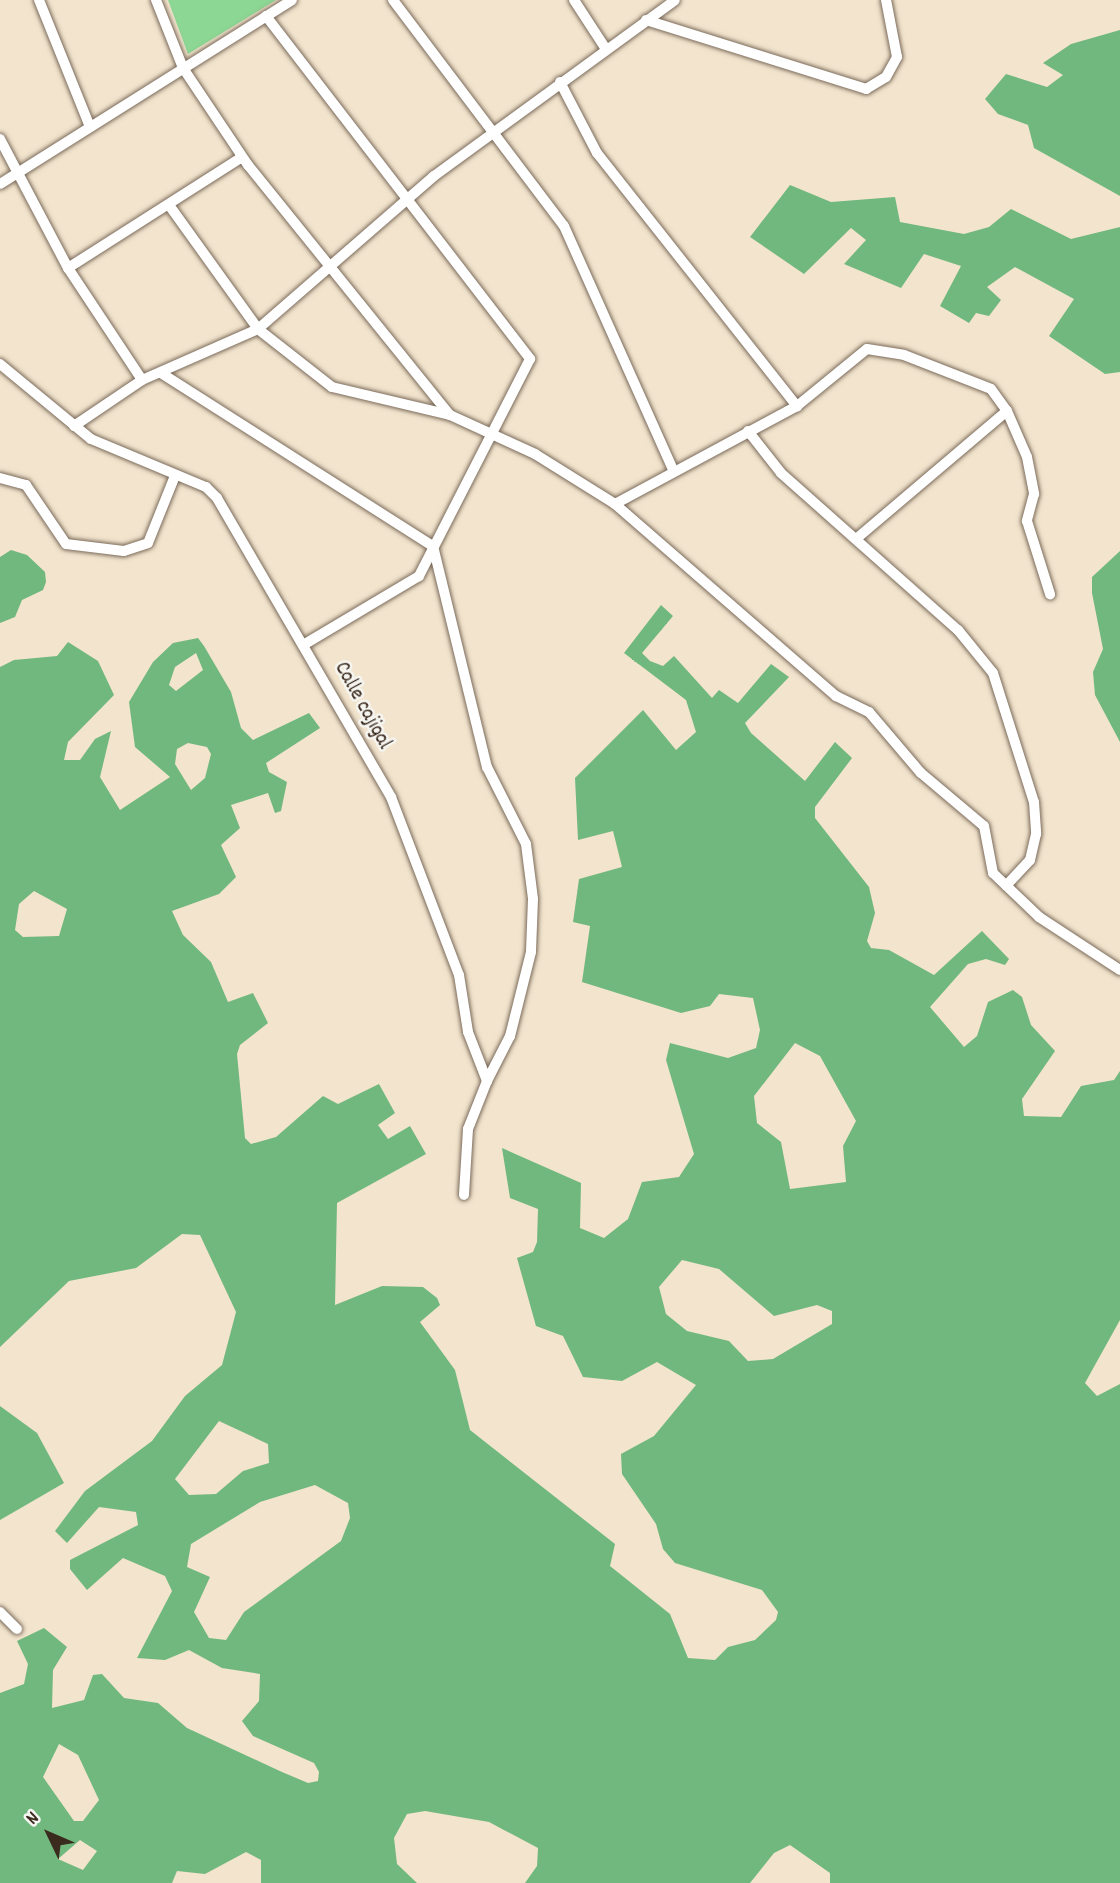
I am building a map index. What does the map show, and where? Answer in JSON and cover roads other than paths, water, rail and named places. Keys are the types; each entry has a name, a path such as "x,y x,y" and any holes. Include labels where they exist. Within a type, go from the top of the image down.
{"street":[{"path":"39,0 90,127"},
{"path":"156,0 183,68 242,157 450,415"},
{"path":"0,184 292,0"},
{"path":"393,0 564,226 674,472"},
{"path":"574,0 606,49"},
{"path":"74,426 142,380 258,329 328,263 492,131 675,0"},
{"path":"646,20 866,89 886,77 897,57 886,0"},
{"path":"266,16 409,197 530,359 488,436 419,576 305,644"},
{"path":"560,82 597,153 797,406"},
{"path":"0,139 68,268 142,380"},
{"path":"68,268 242,157"},
{"path":"169,205 258,329 332,387 450,415 488,436 535,454 615,504 836,696 869,712 921,773 984,826 993,873 1038,918 1120,970"},
{"path":"615,504 797,406 867,349 968,378 991,390 1007,411 1027,457 1034,494 1027,521 1050,594"},
{"name":"Calle cajigal","path":"0,364 74,426 122,457 174,476 217,498 305,644 391,797 459,975 468,1032 487,1081"},
{"path":"161,373 433,546 487,767 526,844 533,900 531,951 510,1036 487,1081 468,1129 464,1195"},
{"path":"856,538 1007,411"},
{"path":"748,431 781,473 958,630 993,673 1034,802 1036,834 1030,860 1006,886"},
{"path":"0,478 26,485 66,544 124,551 148,542 174,476"},
{"path":"0,1612 17,1629"}]}
